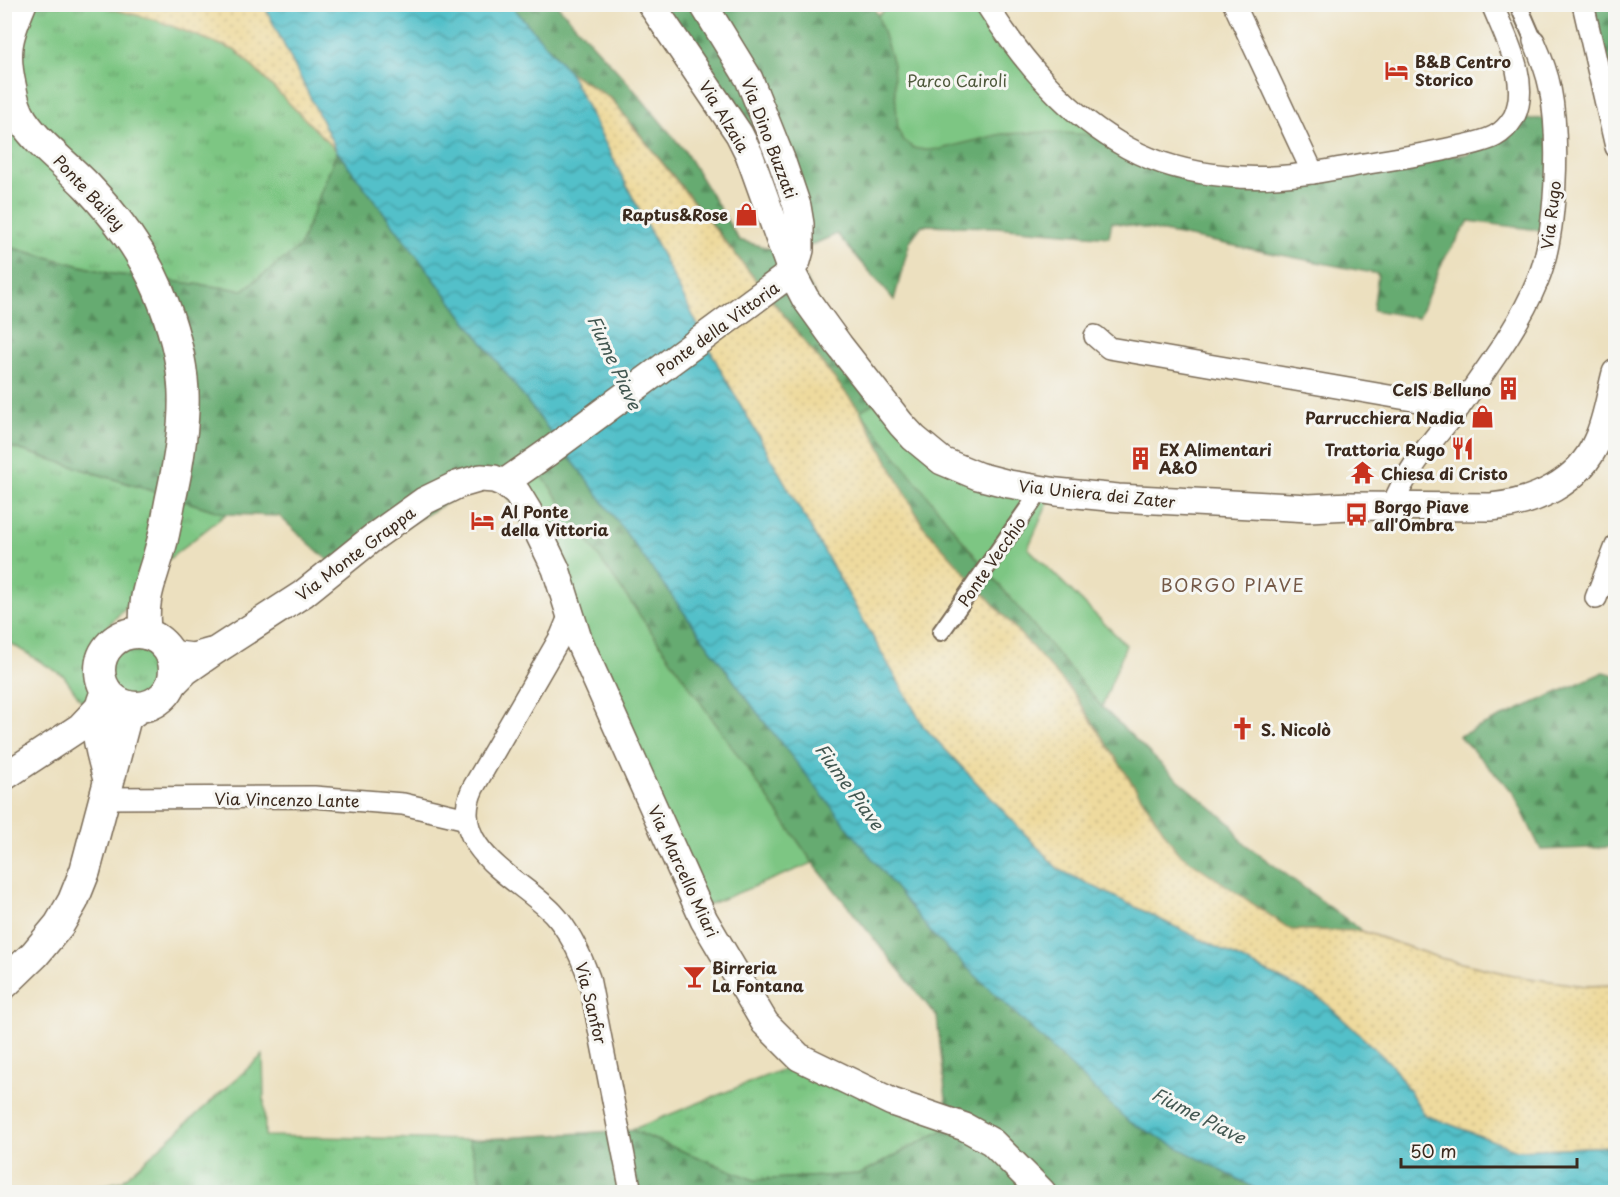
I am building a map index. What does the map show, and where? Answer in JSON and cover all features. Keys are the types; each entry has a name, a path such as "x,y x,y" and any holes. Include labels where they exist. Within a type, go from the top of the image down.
{"main road":[{"name":"Ponte Bailey","path":"21,4 8,40 5,62 14,102 22,120 34,135 86,185 124,227 142,256 157,288 173,332 182,369 184,398 181,446 161,546 145,597"},
{"path":"145,597 143,613 146,634"},
{"path":"4,984 35,954 59,924 73,901 85,871 107,789 113,711 101,684 99,672 101,659 106,648 145,597"},
{"path":"114,640 124,635 146,634 164,645 174,665 171,687"},
{"name":"Via Monte Grappa","path":"113,711 157,702 171,687"}],"street":[{"name":"Via Alzaia","path":"651,4 739,134 749,154 788,275"},
{"name":"Via Dino Buzzati","path":"703,4 749,79 797,206 800,250 788,275"},
{"path":"986,4 1022,57 1043,81 1096,128 1129,149 1195,172 1229,177 1268,178 1416,156 1487,140 1506,129 1517,109 1519,86 1514,60 1492,4"},
{"path":"1234,4 1313,173"},
{"name":"Via Rugo","path":"1392,507 1405,477 1496,356 1529,301 1544,264 1552,208 1556,130 1550,87 1518,4"},
{"path":"1583,4 1614,135"},
{"name":"Ponte della Vittoria","path":"504,483 788,275"},
{"name":"Via Uniera dei Zater","path":"788,275 839,345 914,438 942,461 961,470 1009,484 1041,490 1118,498 1309,508 1511,506 1532,500 1572,476 1608,437 1616,373"},
{"path":"1095,336 1109,348 1459,408"},
{"name":"Via Monte Grappa","path":"171,687 186,671 303,594 375,536 424,501 457,485 481,478 504,483"},
{"name":"Via Marcello Miari","path":"504,483 516,493 528,511 556,569 578,639 704,920 765,1023 799,1057 892,1102 965,1127 992,1142 1042,1192"},
{"name":"Ponte Vecchio","path":"941,632 1041,490"},
{"path":"1596,598 1616,546"},
{"path":"467,819 467,807 473,788 561,636 570,614"},
{"name":"Via Monte Grappa","path":"170,654 193,657 215,651"},
{"name":"Via Monte Grappa","path":"4,777 80,727 113,711"},
{"name":"Via Vincenzo Lante","path":"107,789 314,797 403,804 467,819"},
{"name":"Via Sanfor","path":"467,819 472,837 484,854 554,915 583,961 589,978 631,1192"}],"green space":[{"path":"4,5 104,5 156,20 237,51 337,151 299,248 243,290 112,274 5,246"},
{"path":"511,5 557,5 630,85 684,150 739,240 790,254 660,5 872,5 878,15 893,64 898,129 914,148 926,150 940,149 1001,134 1046,132 1096,135 1213,179 1468,154 1525,119 1561,118 1554,232 1469,221 1444,259 1418,318 1373,310 1378,274 1112,222 1109,237 996,227 922,225 910,241 894,300 837,234 791,254 877,401 861,411 976,557 1102,707 1167,770 1231,824 1241,841 1362,931 1291,930 1177,852 1074,694 923,526 860,411 612,99 569,72"},
{"name":"Parco Cairoli","path":"892,5 990,5 1096,135 1046,132 1001,134 940,149 914,148 903,140 898,129 893,64 878,15"},
{"path":"1587,5 1615,5 1615,129"},
{"path":"337,151 587,480 762,719 1128,1121 1262,1192 484,1192 469,1140 631,1130 754,1180 860,1174 949,1127 937,1017 813,863 540,473 475,486 380,542 341,572 279,516 226,514 5,445 4,246 112,274 243,290 299,248"},
{"path":"877,401 933,463 1051,496 1028,548 1126,645 1102,707 976,557 860,411"},
{"path":"4,445 226,514 141,581 125,608 102,632 90,657 94,687 86,708 64,676 5,640"},
{"path":"540,473 813,863 705,906 508,495"},
{"path":"136,633 150,636 162,644 170,656 173,670 170,684 162,696 150,704 136,707 122,704 110,696 102,684 99,670 102,656 110,644 122,636"},
{"path":"1604,672 1615,675 1615,847 1541,850 1513,792 1459,736"},
{"path":"263,1055 265,1136 469,1140 484,1192 72,1192 122,1181"},
{"path":"798,1063 949,1127 860,1174 754,1180 631,1130"}],"sand":[{"path":"104,5 264,5 337,151 237,51 156,20"},
{"path":"569,72 611,99 860,411 923,526 1074,694 1177,852 1291,930 1362,931 1440,958 1522,977 1585,986 1615,985 1615,1146 1517,1150 1425,1115 1392,1065 1321,999 1058,869 924,727 719,367"}],"water":[{"name":"Fiume Piave","path":"264,5 511,5 569,72 719,367 924,727 1058,869 1321,999 1392,1065 1425,1115 1517,1150 1615,1146 1615,1192 1262,1192 1128,1121 931,933 762,719 587,480 337,151"}],"place":[{"name":"B&B Centro Storico","path":"1397,70"},
{"name":"Raptus&Rose","path":"746,214"},
{"name":"CeIS Belluno","path":"1509,389"},
{"name":"Parrucchiera Nadia","path":"1483,417"},
{"name":"Trattoria Rugo","path":"1463,449"},
{"name":"EX Alimentari A&O","path":"1141,458"},
{"name":"Chiesa di Cristo","path":"1363,473"},
{"name":"Borgo Piave all'Ombra","path":"1356,515"},
{"name":"Al Ponte della Vittoria","path":"483,520"},
{"name":"S. Nicolò","path":"1243,729"},
{"name":"Birreria La Fontana","path":"694,976"}],"district":[{"name":"BORGO PIAVE","path":"1233,584"}]}
